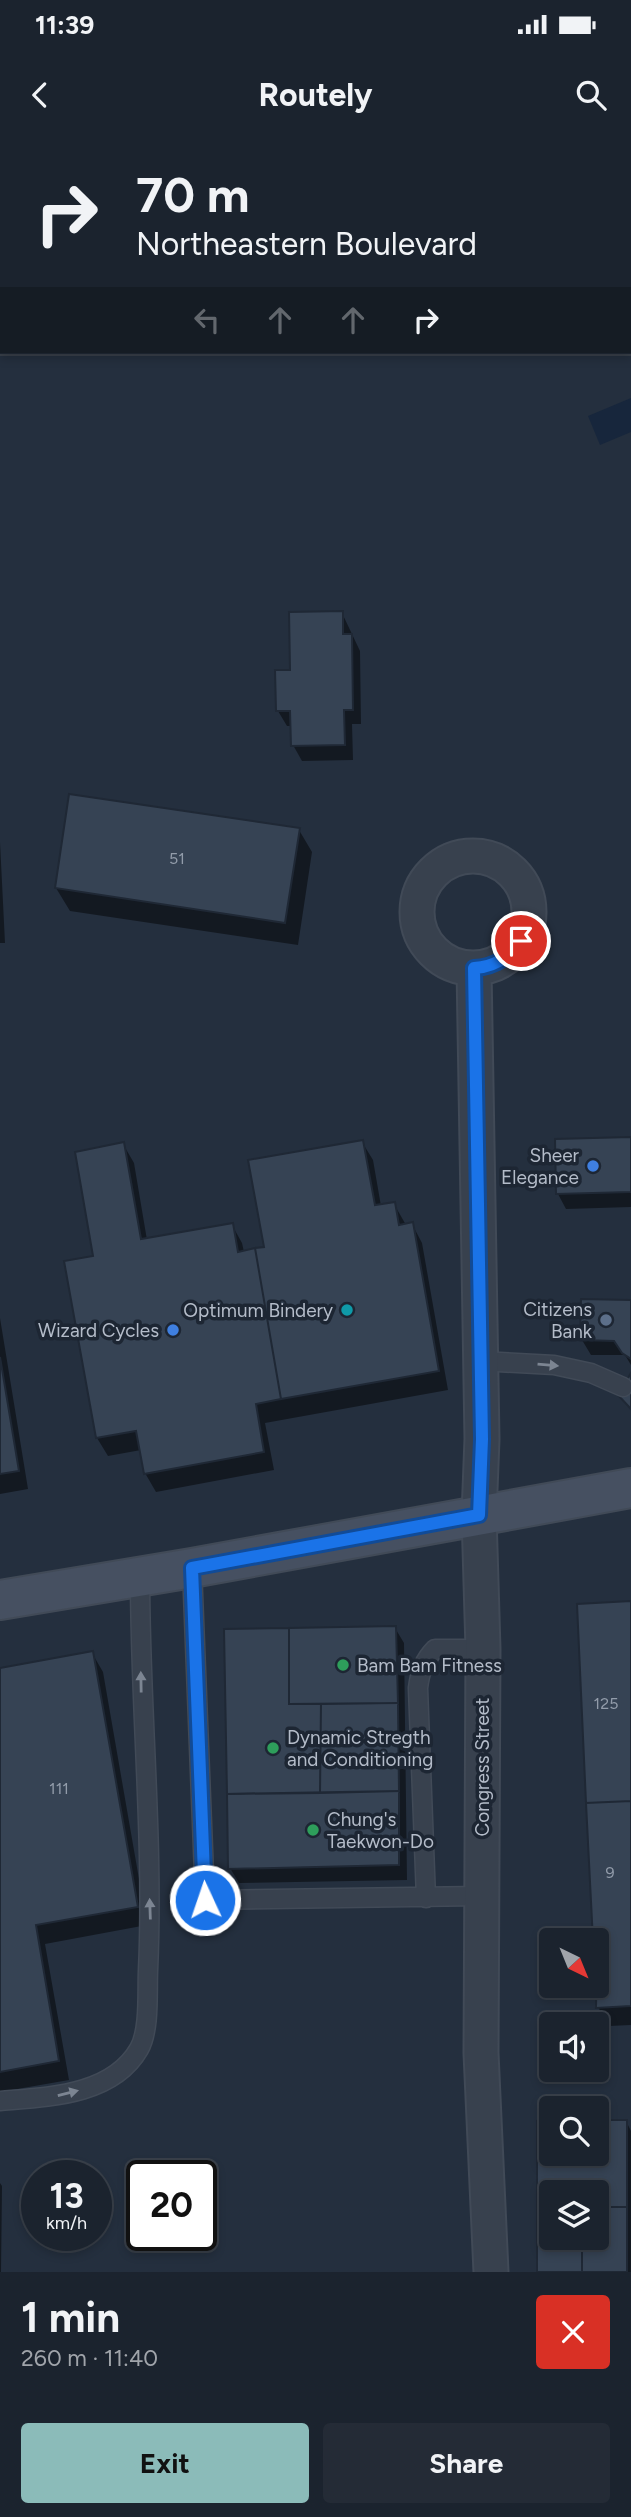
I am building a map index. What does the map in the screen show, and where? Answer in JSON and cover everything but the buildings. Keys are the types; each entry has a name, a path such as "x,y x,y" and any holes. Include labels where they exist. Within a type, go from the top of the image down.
{"street":[{"name":"Congress Street","path":"474,968 482,1439 479,1515 483,1648 481,2053 491,2272"},
{"path":"0,1600 631,1488"}],"lane":[{"path":"480,1361 554,1365 591,1373 623,1387"},
{"path":"192,1568 205,1900 481,1896"},
{"path":"0,2101 55,2096 86,2089 120,2071 140,2048 146,2020 150,1918 141,1687 140,1577"},
{"path":"426,1898 418,1688 420,1675 423,1665 435,1649 483,1648"}],"water":[{"path":"631,398 631,432 600,445 588,416"}],"place":[{"name":"Sheer Elegance","path":"593,1166"},
{"name":"Optimum Bindery","path":"347,1310"},
{"name":"Citizens Bank","path":"606,1320"},
{"name":"Wizard Cycles","path":"173,1330"},
{"name":"Bam Bam Fitness","path":"343,1665"},
{"name":"Dynamic Stregth and Conditioning","path":"273,1748"},
{"name":"Chung's Taekwon-Do","path":"313,1830"}],"route":[{"path":"205,1900 192,1568 479,1515 482,1439 474,968 498,962 512,953 521,941"}]}
